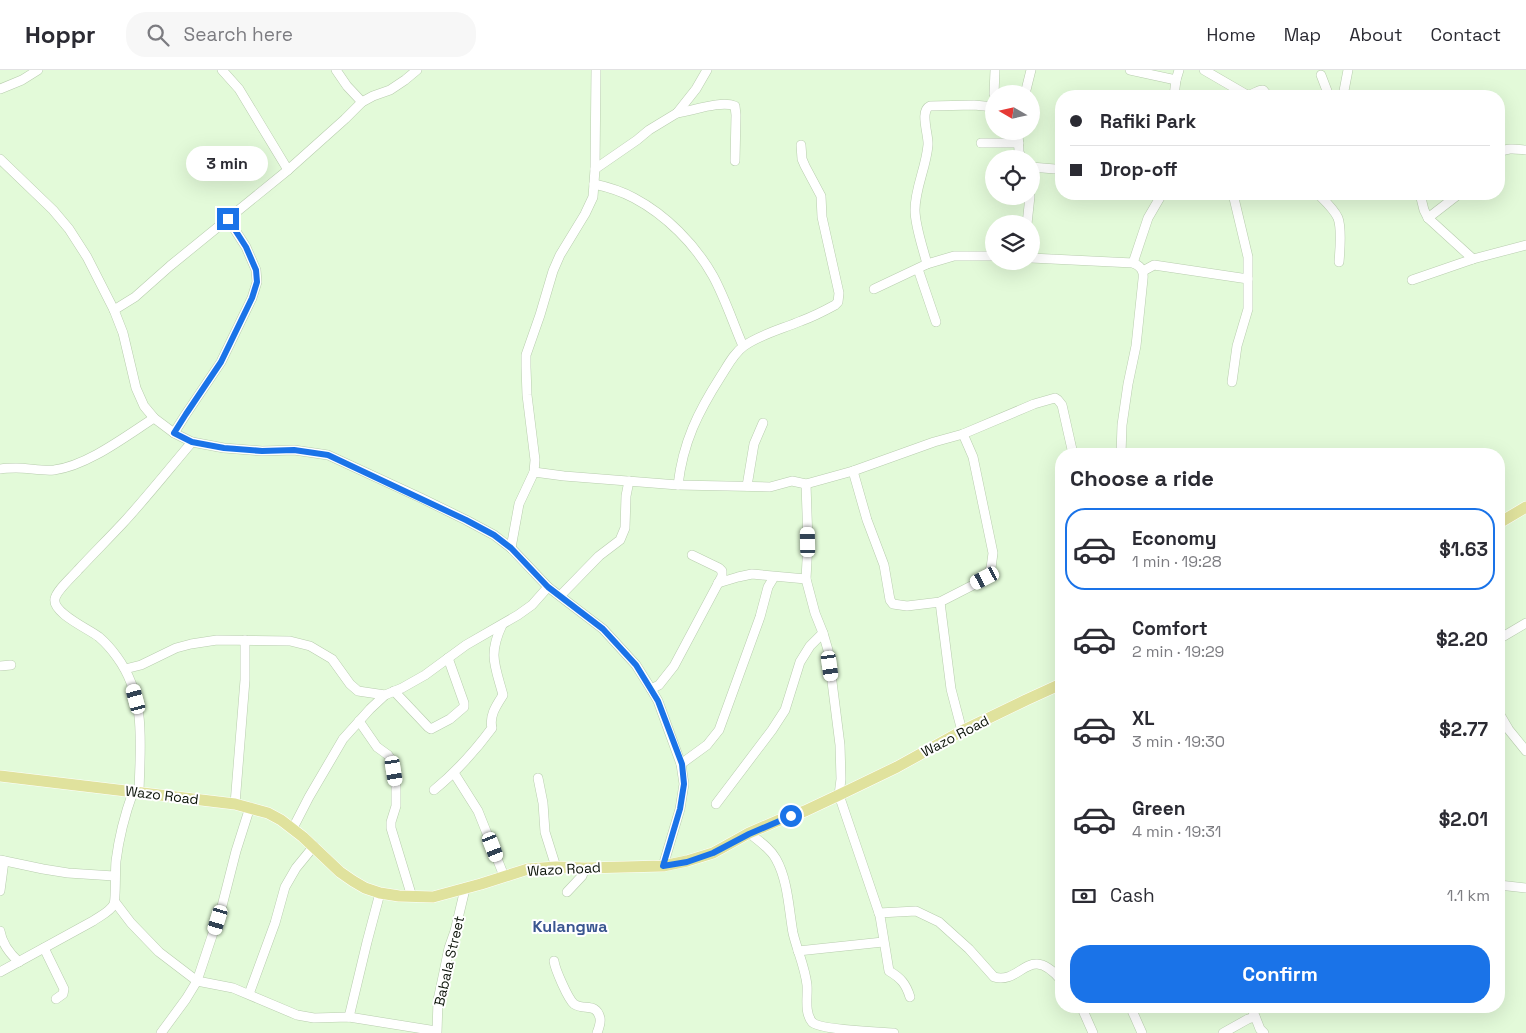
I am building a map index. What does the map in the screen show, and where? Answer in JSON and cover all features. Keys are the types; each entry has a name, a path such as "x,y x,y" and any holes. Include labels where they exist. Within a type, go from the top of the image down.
{"main road":[{"path":"1505,519 1526,507"},
{"name":"Wazo Road","path":"0,776 250,807 268,813 293,828 340,872 365,888 399,896 433,897 528,869 663,866 687,862 713,853 777,821 805,811 839,795 897,767 962,731 1055,687"}],"street":[{"path":"0,89 38,70"},
{"path":"222,70 239,88 288,170"},
{"path":"336,70 347,86 362,102"},
{"path":"114,310 136,297 170,266 288,170 362,102 390,90 417,70"},
{"path":"511,548 519,504 534,472 535,460 527,395 526,355 553,271 585,214 592,197 595,169 596,70"},
{"path":"595,169 649,130 677,113 696,89 707,70"},
{"path":"994,85 995,70"},
{"path":"1027,85 1031,70"},
{"path":"1130,70 1176,80"},
{"path":"1175,90 1179,70"},
{"path":"1204,70 1238,90"},
{"path":"1343,90 1348,70"},
{"path":"1321,75 1327,90"},
{"path":"677,113 710,106 730,104 734,106 736,115 735,161"},
{"path":"927,264 915,212 916,198 925,165 928,144 925,113 930,106 985,106"},
{"path":"981,143 1018,143 1020,150"},
{"path":"678,485 681,463 691,430 706,399 732,358 743,346 835,306 838,302 839,293 822,217 822,201 818,189 802,159 801,145"},
{"path":"1505,150 1514,148 1526,150"},
{"path":"0,159 53,210 69,229 87,257 123,332 136,388 144,406 154,418 174,433 192,442 224,448 262,451 294,450 328,455 494,535 511,548 548,587 603,629 636,665 651,689 658,701 682,764 684,784 680,809 663,866"},
{"path":"1040,168 1055,169"},
{"path":"594,184 613,188 634,198 659,215 688,243 703,260 713,276 743,346"},
{"path":"1133,263 1148,218 1158,200"},
{"path":"1232,382 1237,346 1248,308 1248,257 1235,200"},
{"path":"1324,200 1338,219 1339,262"},
{"path":"1422,200 1428,218 1474,259"},
{"path":"1428,218 1451,200"},
{"path":"174,433 221,362 252,298 257,282 256,270 246,247 228,219"},
{"path":"1412,280 1474,259 1526,245"},
{"path":"874,289 927,264 954,256 985,256"},
{"path":"1040,258 1133,263 1137,264 1143,271 1136,346 1122,425 1121,448"},
{"path":"1143,271 1154,265 1248,279"},
{"path":"918,268 936,322"},
{"path":"534,472 678,485 770,487 792,481 806,484 853,471 934,442 963,434 1034,404 1055,398 1062,405 1072,448"},
{"path":"0,469 15,468 43,471 70,466 94,455 154,418"},
{"path":"747,486 754,444 763,423"},
{"path":"853,471 867,520 884,564 890,600 893,604 906,606 940,602 985,578 991,568 993,553 989,533 973,457 963,434"},
{"path":"192,442 122,524 56,596 54,602 56,607 64,614 99,638 111,650 125,668 137,703 142,734 136,792 126,810 121,832 114,876 115,902 131,923 159,952 196,981 226,986 297,1015 314,1018 350,1017 436,1032"},
{"path":"560,596 599,556 620,540 625,528 626,496 629,481"},
{"path":"806,484 808,536 806,580 828,650 840,745 841,779 839,795 879,913 889,971 902,980 910,997"},
{"path":"651,689 659,685 674,666 722,572 719,568 692,555"},
{"path":"718,583 752,574 806,580"},
{"path":"682,764 707,745 719,730 760,617 768,587 774,577"},
{"path":"293,828 308,798 343,739 358,721 385,695 425,676 466,645 502,625 532,605 548,587"},
{"path":"940,602 951,689 962,731"},
{"path":"1505,635 1526,623"},
{"path":"434,790 476,750 492,728 490,721 495,707 503,695 493,658 496,638 502,625"},
{"path":"716,804 785,710 800,662 810,646 823,633"},
{"path":"125,668 141,665 176,648 191,644 217,640 290,641 310,646 332,659 350,684 358,691 385,695"},
{"path":"235,804 245,680 245,640"},
{"path":"394,691 432,729 450,719 464,707 464,703 448,658"},
{"path":"0,666 11,665"},
{"path":"358,721 378,747 392,761 396,787 396,806 391,828 412,896"},
{"path":"1505,723 1526,752"},
{"path":"454,773 478,811 504,876"},
{"path":"538,778 543,803 544,832 556,867"},
{"path":"161,1033 186,999 196,981 222,906 250,807"},
{"path":"749,834 771,851 777,860 783,876 807,985 807,1004 812,1022 819,1029 894,1033"},
{"path":"249,994 275,923 285,887 296,868 314,846"},
{"path":"0,891 2,861 68,873 114,876"},
{"path":"567,892 582,876 585,868"},
{"path":"1505,886 1526,888"},
{"name":"Babala Street","path":"436,1032 438,1000 449,948 465,889"},
{"path":"350,1017 380,893"},
{"path":"0,972 106,913 115,902"},
{"path":"879,913 916,911 939,922 969,948 994,977 1010,976 1028,965 1038,964 1043,965 1055,973"},
{"path":"0,930 7,949 19,962"},
{"path":"798,951 883,942"},
{"path":"44,948 64,989 64,994 56,999"},
{"path":"554,961 559,976 573,1002 577,1005 593,1008 598,1012 601,1021 597,1033"},
{"path":"1083,1013 1093,1033"},
{"path":"1133,1013 1142,1033"},
{"path":"1255,1013 1264,1033"},
{"path":"1223,1033 1248,1019 1256,1017"}],"district":[{"name":"Kulangwa","path":"570,926"}],"route":[{"path":"228,219 246,247 256,270 257,282 252,298 221,362 174,433 192,442 224,448 262,451 294,450 328,455 494,535 511,548 548,587 603,629 636,665 651,689 658,701 682,764 684,784 680,809 663,866 687,862 713,853 749,834 791,816"}]}
